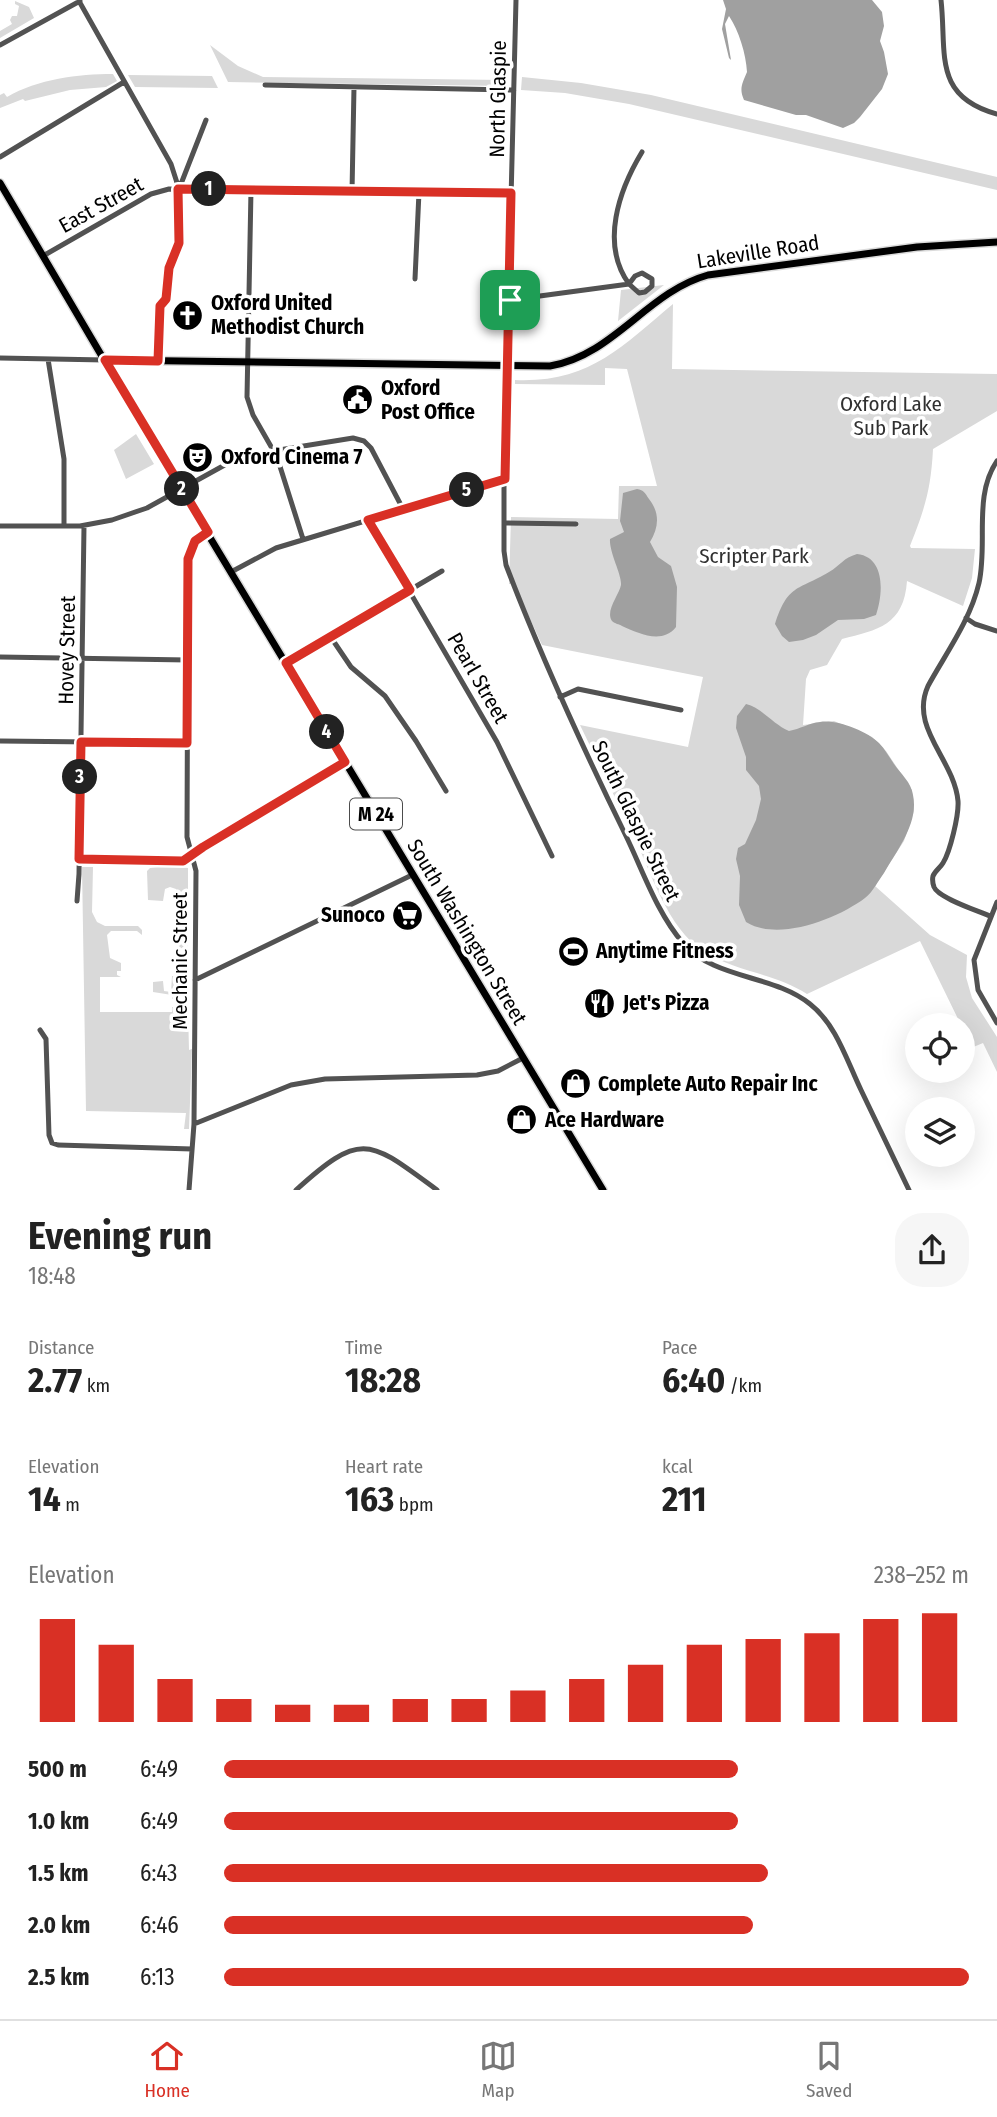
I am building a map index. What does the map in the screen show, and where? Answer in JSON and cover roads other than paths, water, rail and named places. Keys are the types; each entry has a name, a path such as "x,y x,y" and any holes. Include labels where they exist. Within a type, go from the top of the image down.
{"main road":[{"name":"M 24","path":"0,183 105,360"},
{"name":"Lakeville Road","path":"105,360 550,366 586,355 670,292 689,281 708,275 917,247 997,242"},
{"name":"South Washington Street","path":"105,360 521,1055"},
{"name":"M 24","path":"521,1055 603,1189"}],"street":[{"path":"0,45 80,0 171,164 178,189 179,243 169,268 166,299 160,306 158,361"},
{"name":"North Glaspie","path":"507,367 516,0"},
{"path":"941,0 944,53 951,83 965,101 978,109 997,114"},
{"path":"0,157 124,82"},
{"path":"265,85 514,90"},
{"path":"352,192 354,87"},
{"path":"178,189 206,120"},
{"path":"510,300 629,284 624,278 618,255 615,220 625,181 642,152"},
{"name":"East Street","path":"43,256 161,190 511,193"},
{"path":"251,190 247,363 249,406 273,449 303,539"},
{"path":"415,279 419,192"},
{"path":"0,358 105,360"},
{"path":"48,359 64,459 64,526"},
{"name":"South Glaspie Street","path":"507,367 504,523 506,565 534,640 672,929 700,958 790,993 809,1003 823,1017 843,1052 909,1189"},
{"path":"0,526 84,526 135,514 237,457 346,439 364,440 374,451 403,509"},
{"path":"990,916 937,892 933,884 934,876 946,856 958,800 942,755 925,727 922,714 923,696 976,595 982,559 984,493 988,476 997,461"},
{"path":"231,572 268,551 303,539 505,479"},
{"name":"Pearl Street","path":"368,520 504,754 552,856"},
{"path":"504,523 576,524"},
{"name":"Hovey Street","path":"76,901 79,859 84,526"},
{"name":"Mechanic Street","path":"189,1189 194,1124 196,871 187,837 189,556 195,541 208,532"},
{"path":"286,663 442,571"},
{"path":"966,618 997,631"},
{"path":"330,636 351,667 385,696 446,790"},
{"path":"0,657 188,660"},
{"path":"560,697 578,689 681,710"},
{"path":"0,741 187,743"},
{"path":"79,859 183,861 345,762"},
{"path":"195,980 412,875"},
{"path":"997,902 974,960 978,990 997,1023"},
{"path":"40,1030 46,1039 49,1136 52,1143 192,1149"},
{"path":"194,1124 302,1082 332,1078 477,1075 498,1071 521,1055"},
{"path":"296,1189 342,1152 360,1148 382,1152 437,1189"}],"place":[{"name":"Oxford United Methodist Church","path":"188,315"},
{"name":"Oxford Post Office","path":"358,400"},
{"name":"Oxford Cinema 7","path":"198,457"},
{"name":"Sunoco","path":"408,915"},
{"name":"Anytime Fitness","path":"573,951"},
{"name":"Jet's Pizza","path":"600,1003"},
{"name":"Complete Auto Repair Inc","path":"575,1084"},
{"name":"Ace Hardware","path":"522,1120"}],"park label":[{"name":"Oxford Lake Sub Park","path":"891,416"},
{"name":"Scripter Park","path":"754,556"}]}
